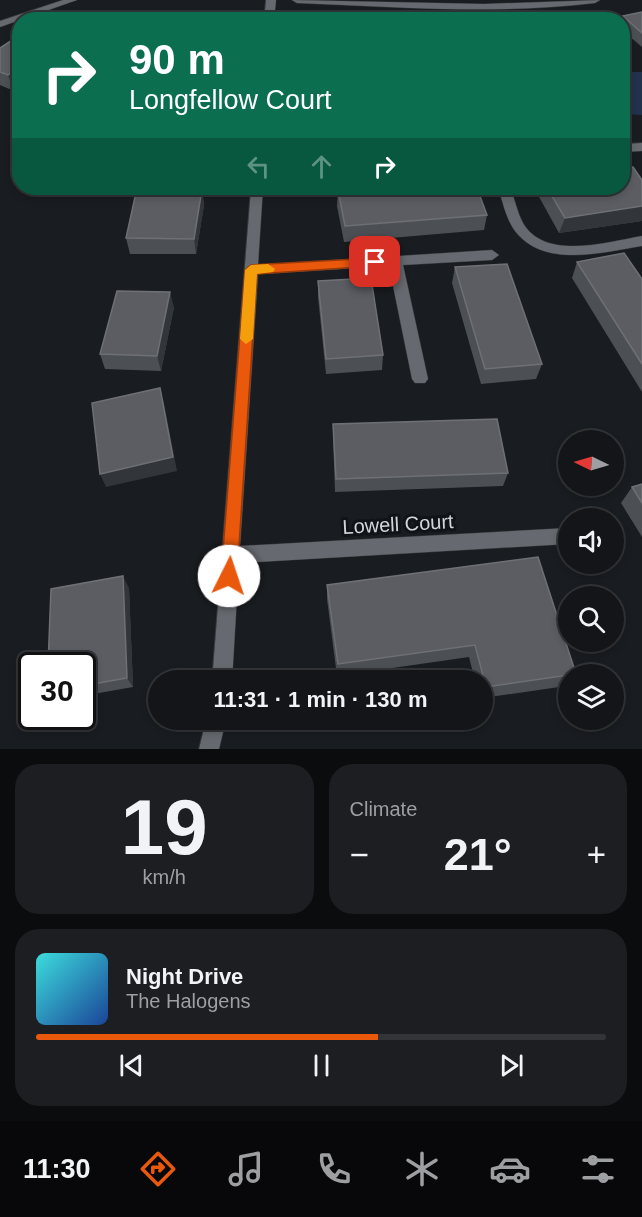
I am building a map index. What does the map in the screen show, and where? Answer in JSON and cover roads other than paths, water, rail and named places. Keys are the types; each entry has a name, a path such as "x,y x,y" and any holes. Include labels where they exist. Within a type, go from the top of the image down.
{"street":[{"path":"36,12 72,0"},
{"path":"297,0 493,6 548,5 595,0"},
{"path":"223,670 256,195"},
{"path":"507,195 519,228 539,245 573,250 642,241"},
{"path":"251,270 492,255"},
{"path":"395,261 420,379"},
{"name":"Lowell Court","path":"231,555 558,537"},
{"path":"209,749 214,730"}]}
